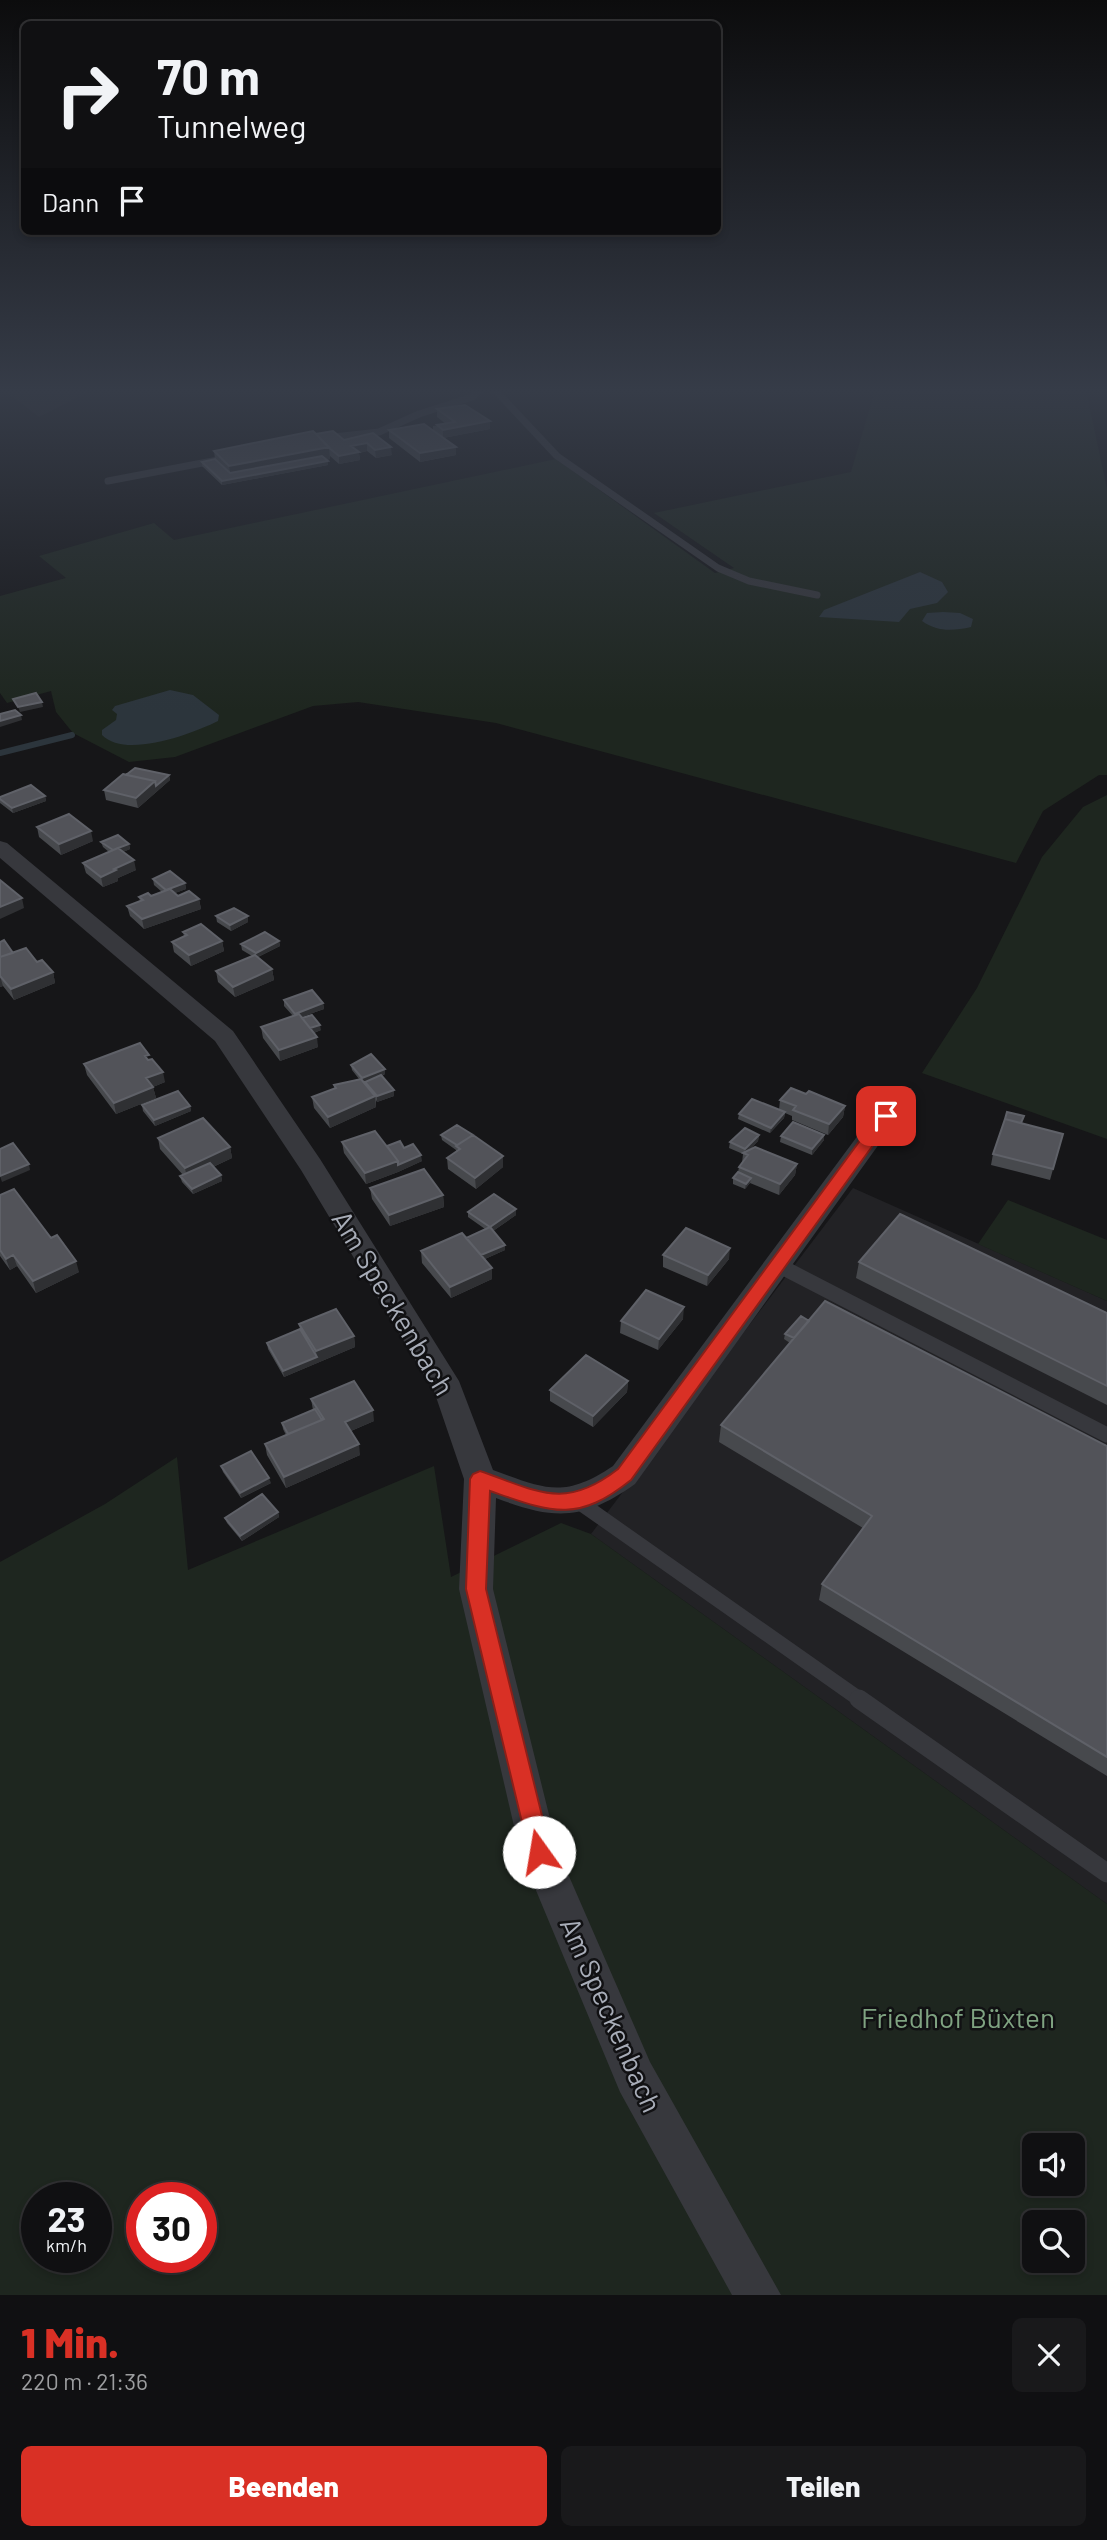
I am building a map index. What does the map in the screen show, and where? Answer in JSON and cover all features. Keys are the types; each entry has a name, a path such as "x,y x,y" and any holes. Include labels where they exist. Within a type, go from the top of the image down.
{"street":[{"name":"Am Speckenbach","path":"0,847 224,1036 311,1165 447,1389 480,1479 476,1589 539,1852 635,2077 758,2295"},
{"path":"480,1479 545,1502 579,1502 601,1493 624,1475 902,1094"}],"lane":[{"path":"615,497 718,568 749,581 817,595"},
{"path":"778,1265 1107,1435"},
{"path":"579,1502 1107,1872"}],"shaded area":[{"path":"920,572 942,582 948,592 937,603 910,609 899,622 819,617 824,610"},
{"path":"927,613 960,613 973,619 971,627 945,630 922,621"},
{"path":"170,690 193,695 219,715 218,721 192,732 142,745 113,742 102,735 102,730 116,720 117,714 112,710 115,706"},
{"path":"853,1188 1107,1301 1107,1904 591,1534"}],"green space":[{"path":"376,497 609,497 715,573 734,568 654,513 730,497 1107,497 1107,775 1099,775 1043,811 1016,863 496,723 358,702 313,706 175,757 129,762 73,733 56,712 51,691 7,703 0,693 0,596 66,578 39,556 154,523 174,540"},
{"path":"1107,795 1107,1139 922,1073 977,988 1042,857 1083,807"},
{"path":"1008,1200 1107,1240 1107,1301 978,1244"},
{"name":"Friedhof Büxten","path":"177,1457 188,1570 434,1466 451,1577 561,1523 591,1534 1107,1904 1107,2295 0,2295 0,1562 105,1504"}],"building":[{"path":"36,693 42,702 18,707 13,699"},
{"path":"15,710 21,715 0,721 0,714"},
{"path":"135,768 169,775 156,786 155,781 126,775"},
{"path":"123,774 155,781 136,798 104,790"},
{"path":"31,785 45,796 12,808 0,799 0,797"},
{"path":"69,814 91,831 59,844 37,827"},
{"path":"118,835 129,844 113,850 101,842"},
{"path":"118,848 134,860 101,877 83,863"},
{"path":"170,871 185,883 166,890 153,879"},
{"path":"0,880 22,898 0,907"},
{"path":"170,889 178,896 189,891 199,899 142,919 127,906 143,900 139,897 148,893 151,896"},
{"path":"234,908 248,916 230,925 216,916"},
{"path":"201,924 222,941 189,955 172,942 187,935 183,932"},
{"path":"265,932 279,941 256,953 241,944"},
{"path":"4,940 13,953 0,957 0,942"},
{"path":"26,948 37,962 42,960 53,972 11,989 0,976 0,957"},
{"path":"255,955 272,969 233,987 216,971"},
{"path":"312,990 323,1003 295,1014 284,1000"},
{"path":"299,1014 317,1037 279,1050 261,1027"},
{"path":"312,1015 320,1025 310,1028 302,1018"},
{"path":"140,1043 149,1055 145,1056 148,1060 152,1059 163,1072 146,1078 153,1087 114,1103 84,1064"},
{"path":"371,1054 385,1069 362,1078 351,1065"},
{"path":"381,1075 394,1090 377,1096 365,1082"},
{"path":"361,1079 375,1096 328,1117 312,1097 336,1088 334,1085"},
{"path":"791,1088 806,1094 809,1091 845,1106 829,1124 793,1110 796,1106 780,1100"},
{"path":"178,1091 190,1106 154,1120 142,1105"},
{"path":"752,1099 785,1112 771,1128 739,1114"},
{"path":"1007,1112 1024,1116 1021,1123 1005,1119"},
{"path":"203,1118 230,1147 185,1168 158,1138"},
{"path":"1005,1119 1063,1134 1053,1169 993,1154"},
{"path":"793,1122 824,1135 812,1149 781,1136"},
{"path":"457,1125 473,1135 457,1145 441,1135"},
{"path":"745,1128 759,1135 745,1149 730,1142"},
{"path":"375,1131 398,1161 365,1173 342,1142"},
{"path":"473,1135 503,1156 475,1178 447,1158 460,1149 456,1146"},
{"path":"400,1141 404,1148 413,1144 421,1155 398,1165 387,1146"},
{"path":"13,1143 29,1164 0,1176 0,1149"},
{"path":"755,1147 797,1164 780,1184 739,1167 748,1155 743,1153"},
{"path":"210,1163 221,1175 192,1189 180,1176"},
{"path":"424,1169 443,1195 389,1215 370,1188"},
{"path":"738,1172 751,1178 746,1184 733,1178"},
{"path":"14,1189 51,1238 57,1235 76,1261 33,1281 13,1255 6,1259 0,1250 0,1195"},
{"path":"494,1194 516,1209 490,1227 468,1212"},
{"path":"900,1214 1107,1313 1107,1386 859,1262"},
{"path":"490,1227 505,1245 481,1255 466,1238"},
{"path":"686,1228 730,1248 708,1275 663,1255"},
{"path":"462,1233 492,1268 450,1287 421,1251"},
{"path":"646,1290 684,1307 659,1339 621,1321"},
{"path":"825,1301 1107,1446 1107,1757 822,1584 872,1516 721,1425"},
{"path":"336,1309 354,1336 316,1351 299,1324"},
{"path":"801,1316 809,1321 794,1338 785,1334"},
{"path":"300,1329 317,1357 283,1371 267,1343"},
{"path":"586,1355 628,1381 593,1416 550,1390"},
{"path":"354,1381 373,1410 345,1422 359,1444 284,1477 265,1444 324,1419 311,1399"},
{"path":"315,1409 322,1420 288,1434 282,1423"},
{"path":"251,1451 269,1478 240,1493 221,1466"},
{"path":"262,1494 278,1512 240,1536 225,1518"}],"waterway":[{"path":"0,753 72,735"}],"route":[{"path":"539,1852 476,1589 480,1479 545,1502 579,1502 601,1493 624,1475 886,1116"}]}
